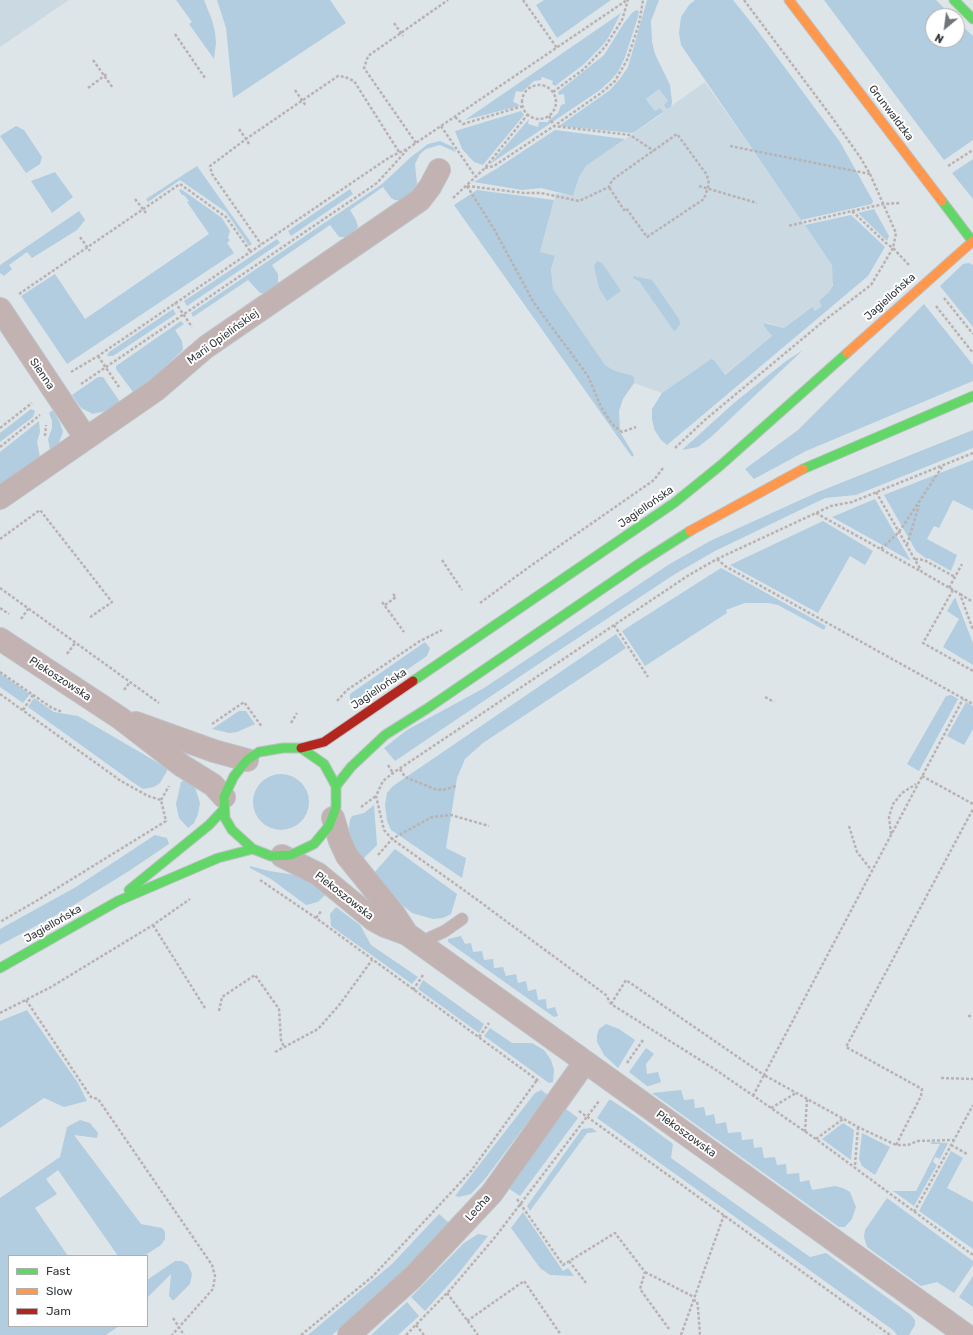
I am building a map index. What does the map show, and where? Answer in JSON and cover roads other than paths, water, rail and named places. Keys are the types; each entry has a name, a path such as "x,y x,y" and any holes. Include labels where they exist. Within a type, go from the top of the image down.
{"street":[{"name":"Grunwaldzka","path":"789,0 973,241"},
{"path":"954,0 973,19"},
{"name":"Marii Opielińskiej","path":"0,498 156,390 213,342 420,200 430,188 438,170"},
{"name":"Jagiellońska","path":"301,748 324,742 674,504 721,466 973,241"},
{"name":"Sienna","path":"8,303 56,393 86,438"},
{"path":"336,786 351,768 385,735 428,708 640,563 690,531 786,477 973,396"},
{"name":"Piekoszowska","path":"0,639 120,718 181,766 213,785 224,803"},
{"name":"Piekoszowska","path":"120,718 214,751 247,760"},
{"path":"301,748 324,764 336,786 337,795 333,818 325,834 314,844 301,852 282,856 264,854 253,849 232,830 226,818 224,803 234,776 247,760 259,752 301,748"},
{"name":"Jagiellońska","path":"118,900 159,864 209,825 224,803"},
{"name":"Piekoszowska","path":"333,818 340,841 347,856 413,938"},
{"name":"Jagiellońska","path":"0,968 118,900 218,858 253,849"},
{"name":"Piekoszowska","path":"282,856 318,874 374,920 413,938 966,1335"},
{"name":"Lecha","path":"349,1335 413,1277 441,1249 497,1185 585,1062"}],"lane":[{"path":"413,938 445,931 462,919"}]}
